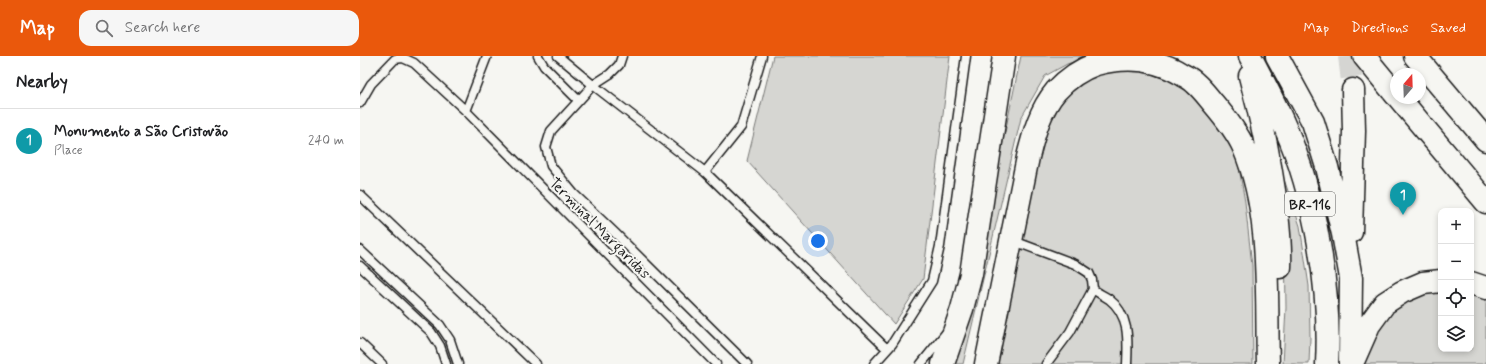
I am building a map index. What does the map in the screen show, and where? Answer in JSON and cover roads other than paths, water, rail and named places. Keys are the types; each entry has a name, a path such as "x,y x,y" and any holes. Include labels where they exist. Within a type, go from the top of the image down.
{"highway":[{"path":"943,364 962,309 971,274 1004,56"},
{"path":"1244,56 1260,113 1271,170 1278,222 1280,261 1268,364"},
{"name":"BR-116","path":"1250,56 1286,128 1303,177 1316,228 1324,280 1327,364"},
{"path":"1277,56 1313,122 1327,167 1343,234 1351,278"},
{"path":"1364,56 1390,87"},
{"path":"1415,56 1486,140"},
{"path":"986,364 1028,157 1035,130 1042,112 1056,90 1086,68 1104,61 1128,57 1151,60 1172,68 1195,82 1225,117 1243,146 1255,181 1262,220 1266,257 1268,364"},
{"path":"1351,364 1351,206 1354,131 1353,90"},
{"path":"1404,104 1486,202"},
{"path":"1351,364 1369,325 1385,303 1402,292 1423,283 1438,281"},
{"path":"1474,284 1486,288"}],"lane":[{"path":"466,111 487,56"},
{"path":"538,56 544,66 578,100"},
{"path":"558,56 705,172 887,349"},
{"path":"622,56 619,65 610,74 593,85 551,131 546,147 551,166 574,194 747,364"},
{"path":"705,172 741,127 762,56"},
{"path":"874,364 892,344 932,280 940,246 966,56"},
{"name":"Terminal Margaridas","path":"360,103 371,84 395,59 404,58 414,63 466,111 716,364"},
{"path":"360,195 536,364"},
{"path":"1011,240 1075,264 1089,273 1092,280 1093,289 1070,332 1046,364"},
{"path":"360,250 440,325 450,340 458,364"},
{"path":"360,266 431,332 440,346 446,364"},
{"path":"1093,289 1111,300 1124,320 1128,333 1127,364"},
{"path":"921,364 950,328 962,309"},
{"path":"360,343 382,364"}],"tunnel":[{"path":"1349,56 1353,90"}],"place":[{"name":"Monumento a São Cristovão","path":"1403,215"}]}
